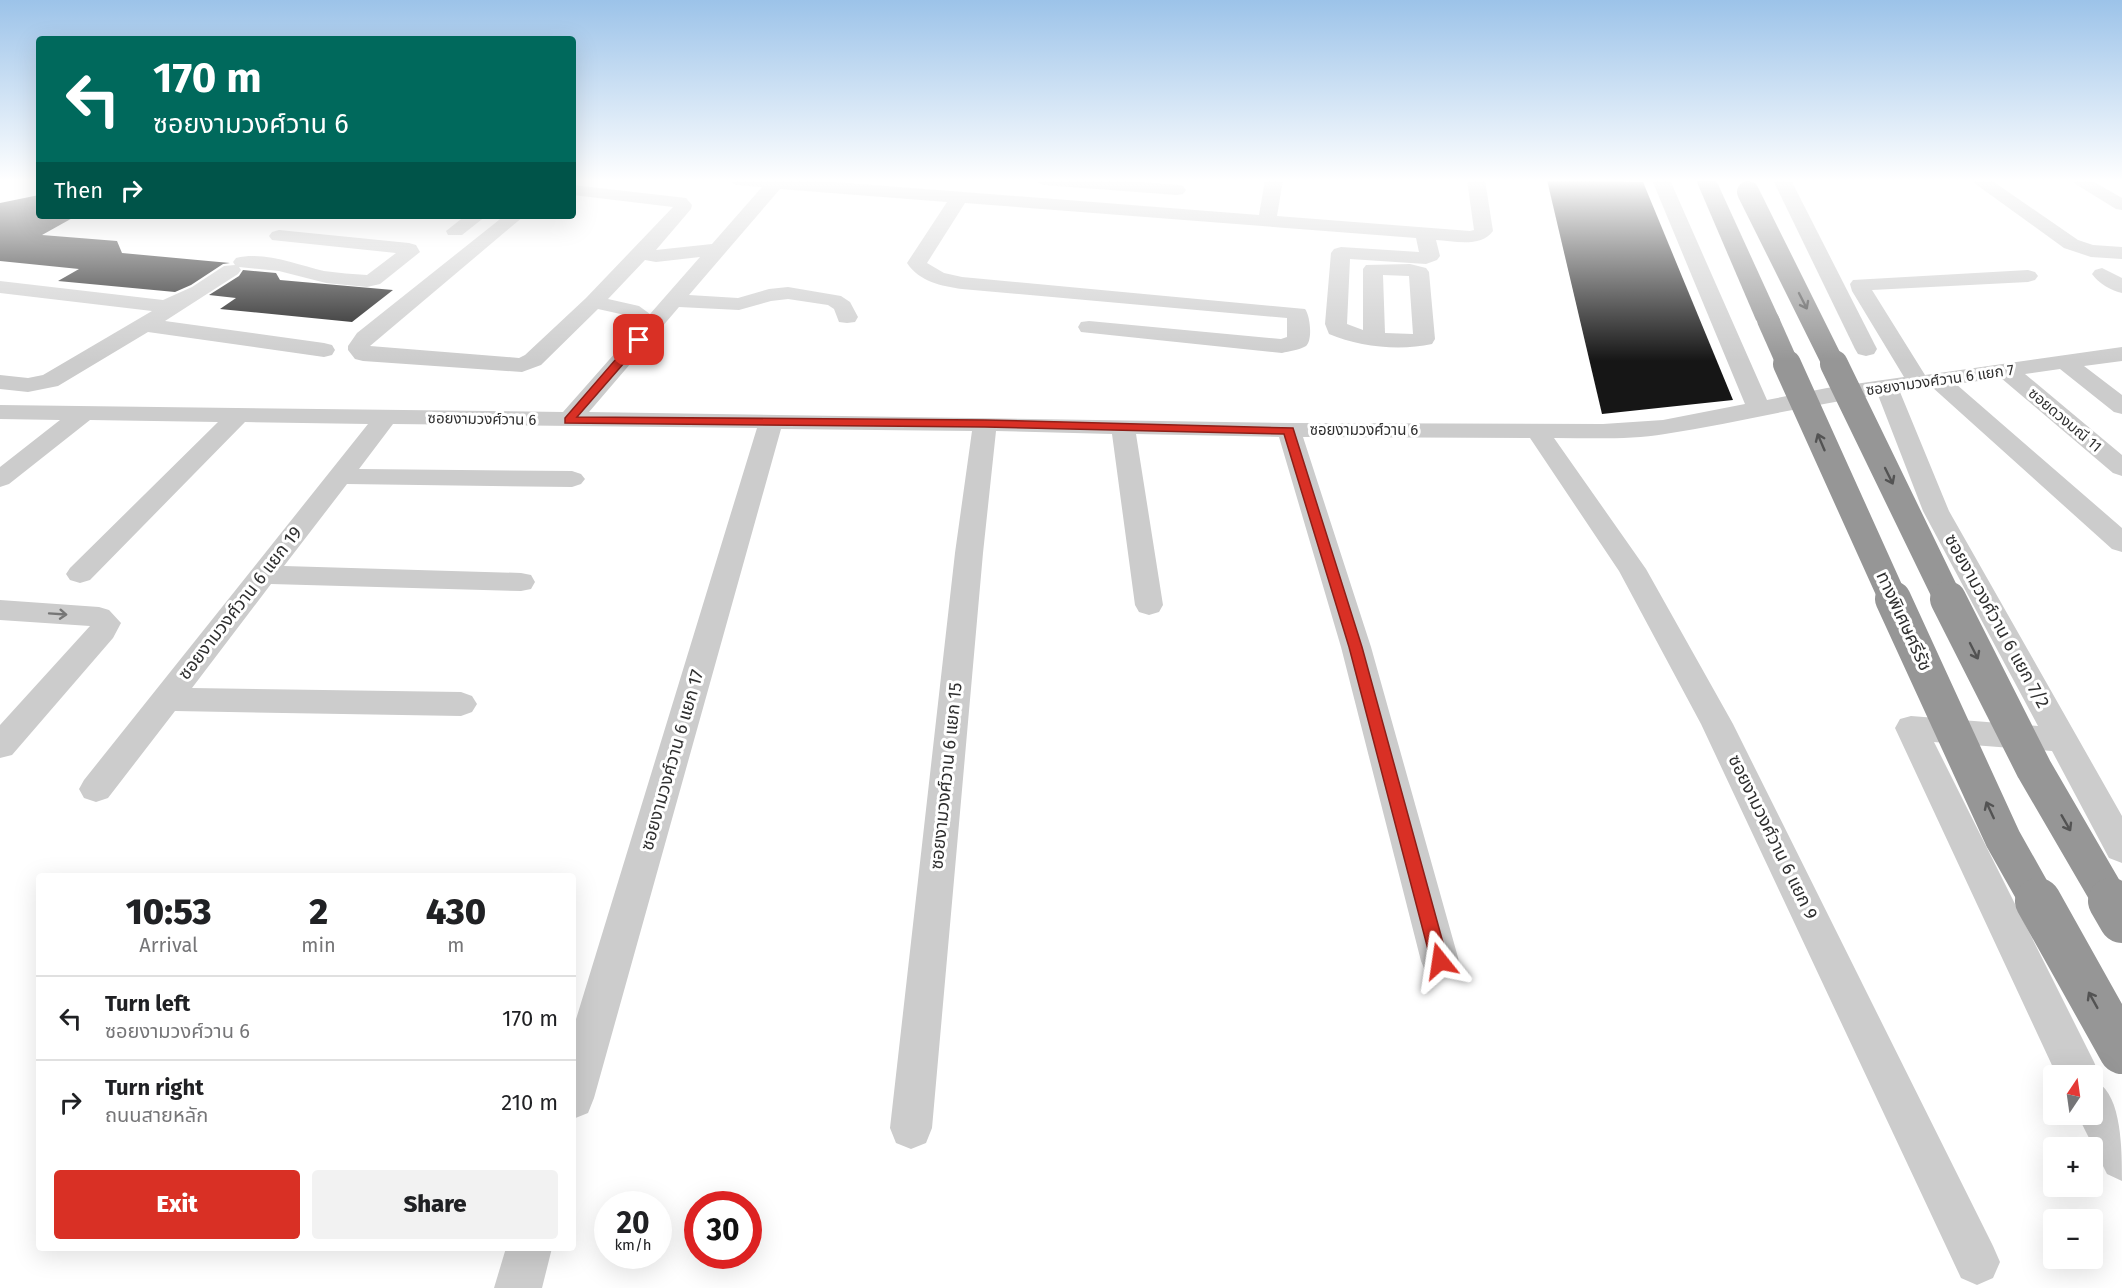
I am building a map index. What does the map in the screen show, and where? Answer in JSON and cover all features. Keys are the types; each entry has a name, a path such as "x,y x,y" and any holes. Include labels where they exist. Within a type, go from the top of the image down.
{"highway":[{"name":"ทางพิเศษศรีรัช","path":"1731,240 2003,839 2122,1051"},
{"path":"1774,240 1955,614 2029,759 2122,920"}],"street":[{"path":"0,382 28,385 50,381 181,303 273,240"},
{"path":"238,266 279,265 326,277 372,280 410,252 409,249 321,240"},
{"path":"485,240 365,338 359,350 363,354 522,365 533,360 653,240"},
{"path":"569,420 726,240"},
{"path":"932,240 917,263 922,270 952,281 1298,313 1298,341 1282,346 1089,327"},
{"path":"1341,240 1337,329 1374,338"},
{"path":"1341,253 1426,258 1430,256 1431,240"},
{"path":"1686,240 1759,408"},
{"path":"1812,240 1866,349"},
{"path":"2067,240 2091,251 2122,253"},
{"path":"326,277 372,245"},
{"path":"640,254 656,256 718,249"},
{"path":"2102,274 2122,287"},
{"path":"2028,276 1860,284 1862,291 1929,382 2122,543"},
{"path":"0,287 164,306 181,303"},
{"path":"674,300 739,304 769,295 788,293 834,300 843,306 848,317"},
{"path":"593,302 632,310 652,325"},
{"path":"146,325 324,350"},
{"name":"ซอยงามวงศ์วาน 6 แยก 7","path":"1759,408 1887,387 2122,354"},
{"path":"2065,362 2122,407"},
{"name":"ซอยดวงมณี 11","path":"2007,371 2122,468"},
{"name":"ซอยงามวงศ์วาน 6 แยก 7/2","path":"1887,387 1936,511 2122,848"},
{"name":"ซอยงามวงศ์วาน 6","path":"0,412 237,417 1537,431 1663,427 1759,408"},
{"path":"0,479 84,413"},
{"path":"80,574 237,417"},
{"name":"ซอยงามวงศ์วาน 6 แยก 19","path":"96,789 385,418"},
{"name":"ซอยงามวงศ์วาน 6 แยก 17","path":"576,1088 771,421"},
{"name":"ซอยงามวงศ์วาน 6 แยก 15","path":"911,1128 969,553 985,424"},
{"path":"1123,427 1149,604"},
{"path":"1289,430 1356,647 1440,961"},
{"name":"ซอยงามวงศ์วาน 6 แยก 9","path":"1537,431 1632,569 1717,724 1977,1262"},
{"path":"340,476 572,478"},
{"path":"263,575 521,582"},
{"path":"0,610 99,617 106,622 103,631 0,746"},
{"path":"166,699 461,704"},
{"path":"2062,740 1911,728 2074,1065"},
{"path":"2103,1122 2122,1159"},
{"path":"518,1288 528,1251"}],"building":[{"path":"0,240 106,240 117,241 122,253 230,263 223,264 191,285 175,292 58,281 79,269 0,261"},
{"path":"1561,240 1667,240 1733,400 1602,414"},
{"path":"243,270 276,273 280,280 393,290 352,322 220,309 236,298 209,295 239,276"}],"route":[{"path":"639,340 569,420 771,421 1289,430 1356,647 1440,961"}]}
